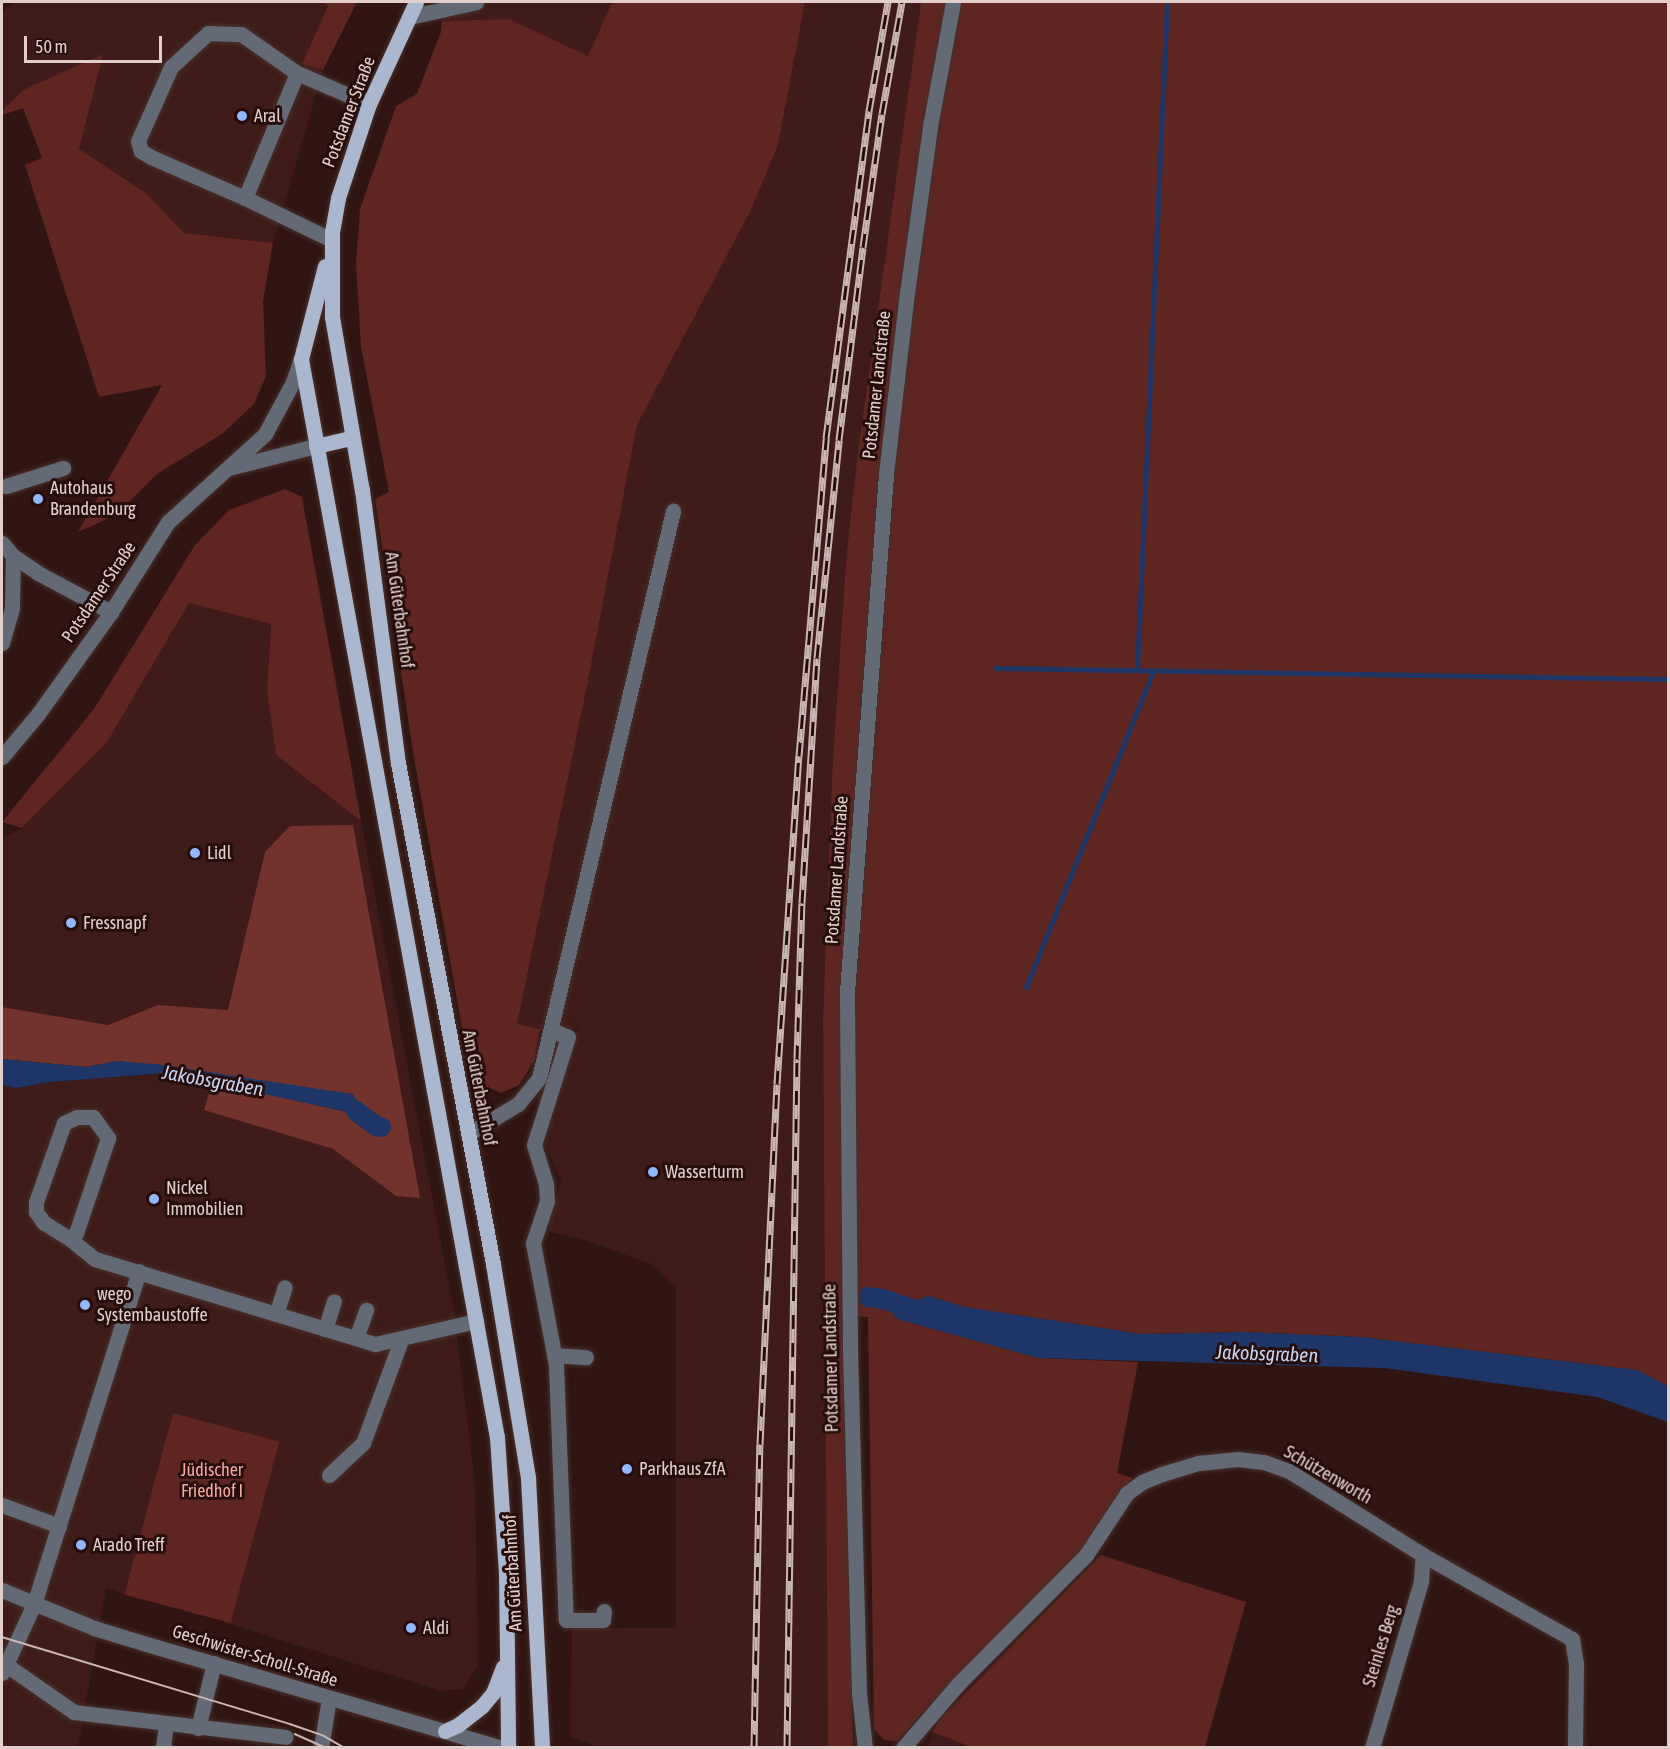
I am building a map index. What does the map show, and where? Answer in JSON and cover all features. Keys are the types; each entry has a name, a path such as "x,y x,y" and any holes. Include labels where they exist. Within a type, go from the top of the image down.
{"main road":[{"name":"Potsdamer Straße","path":"316,446 301,359 332,240 338,198 347,165 369,104 416,2"},
{"name":"Potsdamer Straße","path":"332,240 332,317 351,438"},
{"path":"316,446 351,438"},
{"name":"Am Güterbahnhof","path":"351,438 362,490 385,646 398,763 493,1264 528,1478 542,1748"},
{"name":"Am Güterbahnhof","path":"316,446 497,1437 506,1572 508,1748"},
{"path":"442,1138 468,1134"},
{"path":"445,1731 471,1717 493,1693 505,1661 507,1644"}],"street":[{"path":"409,17 476,2"},
{"name":"Potsdamer Landstraße","path":"865,1748 859,1694 850,1346 848,992 886,474 907,292 931,121 954,2"},
{"path":"332,240 150,157 141,151 138,141 171,67 208,33 241,34 297,73 369,104"},
{"path":"244,198 297,73"},
{"path":"223,470 265,434 293,382 301,359"},
{"name":"Potsdamer Straße","path":"2,757 38,714 111,612 168,522 223,470 316,446"},
{"path":"3,482 63,468"},
{"path":"468,1134 518,1104 539,1078 673,511"},
{"path":"2,543 12,556 38,573 111,612"},
{"path":"2,643 12,607 12,556"},
{"path":"551,1030 568,1037 534,1145 546,1184 547,1201 533,1243 554,1355 566,1620 603,1620 604,1611"},
{"path":"70,1239 76,1233 108,1138 93,1117 77,1118 64,1123 36,1202 36,1212 44,1222 95,1258 375,1344 401,1340 476,1321"},
{"path":"139,1271 34,1604 3,1667 74,1712 286,1737"},
{"path":"276,1314 285,1287"},
{"path":"325,1329 334,1300"},
{"path":"356,1338 366,1310"},
{"path":"329,1475 363,1443 401,1340"},
{"path":"554,1355 586,1357"},
{"name":"Schützenworth","path":"903,1748 958,1684 1086,1555 1127,1493 1142,1482 1161,1474 1199,1463 1238,1459 1264,1462 1288,1472 1423,1555 1572,1640 1576,1663 1575,1748"},
{"path":"2,1505 59,1526"},
{"name":"Steinles Berg","path":"1372,1748 1421,1581 1423,1555"},
{"name":"Geschwister-Scholl-Straße","path":"2,1590 94,1628 502,1748"},
{"path":"198,1728 214,1663"},
{"path":"321,1748 329,1698"},
{"path":"163,1748 166,1723"}],"shaded area":[{"path":"15,2 322,2 328,6 303,63 323,70 273,243 184,233 147,194 79,149 103,54 23,90 2,111 2,13"},
{"path":"443,2 612,2 588,56 509,19 442,21"},
{"path":"805,2 921,2 858,451 846,560 832,776 823,1019 828,1747 602,1748 570,1737 572,1628 676,1628 676,1288 654,1265 587,1241 547,1231 561,1180 543,1141 578,1028 540,1029 517,1024 586,691 637,425 751,210 778,145"},
{"path":"189,603 271,624 267,692 276,755 361,821 454,1312 475,1483 478,1665 464,1689 441,1691 224,1622 279,1442 173,1413 130,1596 106,1588 78,1747 2,1747 2,1085 16,1088 50,1082 167,1073 212,1082 204,1110 333,1149 396,1196 265,852 229,1010 158,1005 108,1025 2,1007 2,839 23,828 107,742"},
{"path":"353,825 420,1198 396,1196 333,1149 204,1110 212,1082 343,1111 374,1126 352,1094 118,1061 86,1067 2,1059 2,1007 108,1025 158,1005 228,1010 265,852 290,826"},
{"path":"933,1732 971,1747 927,1748"}],"green space":[{"path":"322,2 357,2 323,70 302,64 328,6"},
{"path":"612,2 805,2 778,145 751,210 637,425 586,691 517,1024 540,1029 534,1061 519,1085 501,1093 480,1084 470,1073 413,752 375,499 389,492 361,347 356,263 360,209 396,106 417,94 441,32 442,21 509,19 588,56"},
{"path":"921,2 1668,2 1668,1386 1637,1370 1360,1337 1245,1332 1141,1334 965,1307 929,1296 915,1300 884,1299 897,1319 1038,1358 1138,1362 1117,1473 1133,1478 1122,1489 1080,1555 953,1679 897,1741 884,1740 874,1729 868,1317 842,1315 853,1747 828,1748 823,1019 832,776 846,560 858,451"},
{"path":"103,54 79,149 147,194 184,233 273,243 263,301 266,376 254,404 222,434 157,474 116,515 78,532 162,385 99,397 25,165 42,158 23,108 2,115 2,111 23,90"},
{"path":"285,489 302,497 361,821 276,755 267,692 271,624 189,603 107,742 22,828 2,822 94,709 195,545 229,510"},
{"name":"Jüdischer Friedhof I","path":"173,1413 279,1441 231,1623 124,1595"},
{"path":"1101,1555 1246,1602 1205,1747 971,1747 933,1732 938,1721"}],"water":[{"path":"2,1059 86,1067 117,1061 164,1065 352,1094 376,1126 343,1111 167,1073 50,1082 16,1088 2,1085"},
{"path":"891,1293 915,1300 929,1296 965,1307 1141,1334 1245,1332 1360,1337 1637,1370 1668,1386 1668,1422 1597,1397 1384,1368 1038,1358 897,1319 883,1299"}],"waterway":[{"path":"1137,670 1167,2"},
{"path":"995,668 1668,679"},
{"path":"1026,987 1153,671"},
{"name":"Jakobsgraben","path":"356,1111 376,1126 381,1127"},
{"name":"Jakobsgraben","path":"868,1297 883,1299 909,1308"}],"tram line":[{"path":"2,1637 290,1724 324,1736 345,1748"},
{"path":"295,1734 326,1748"}],"railway":[{"path":"754,1748 760,1444 777,1084 799,756 826,438 869,111 888,2"},
{"path":"787,1748 797,1059 802,903 817,658 839,440 863,247 882,114 902,2"}],"place":[{"name":"Aral","path":"242,116"},
{"name":"Autohaus Brandenburg","path":"38,499"},
{"name":"Lidl","path":"195,853"},
{"name":"Fressnapf","path":"71,923"},
{"name":"Wasserturm","path":"653,1172"},
{"name":"Nickel Immobilien","path":"154,1199"},
{"name":"wego Systembaustoffe","path":"85,1305"},
{"name":"Parkhaus ZfA","path":"627,1469"},
{"name":"Arado Treff","path":"81,1545"},
{"name":"Aldi","path":"411,1628"}]}
